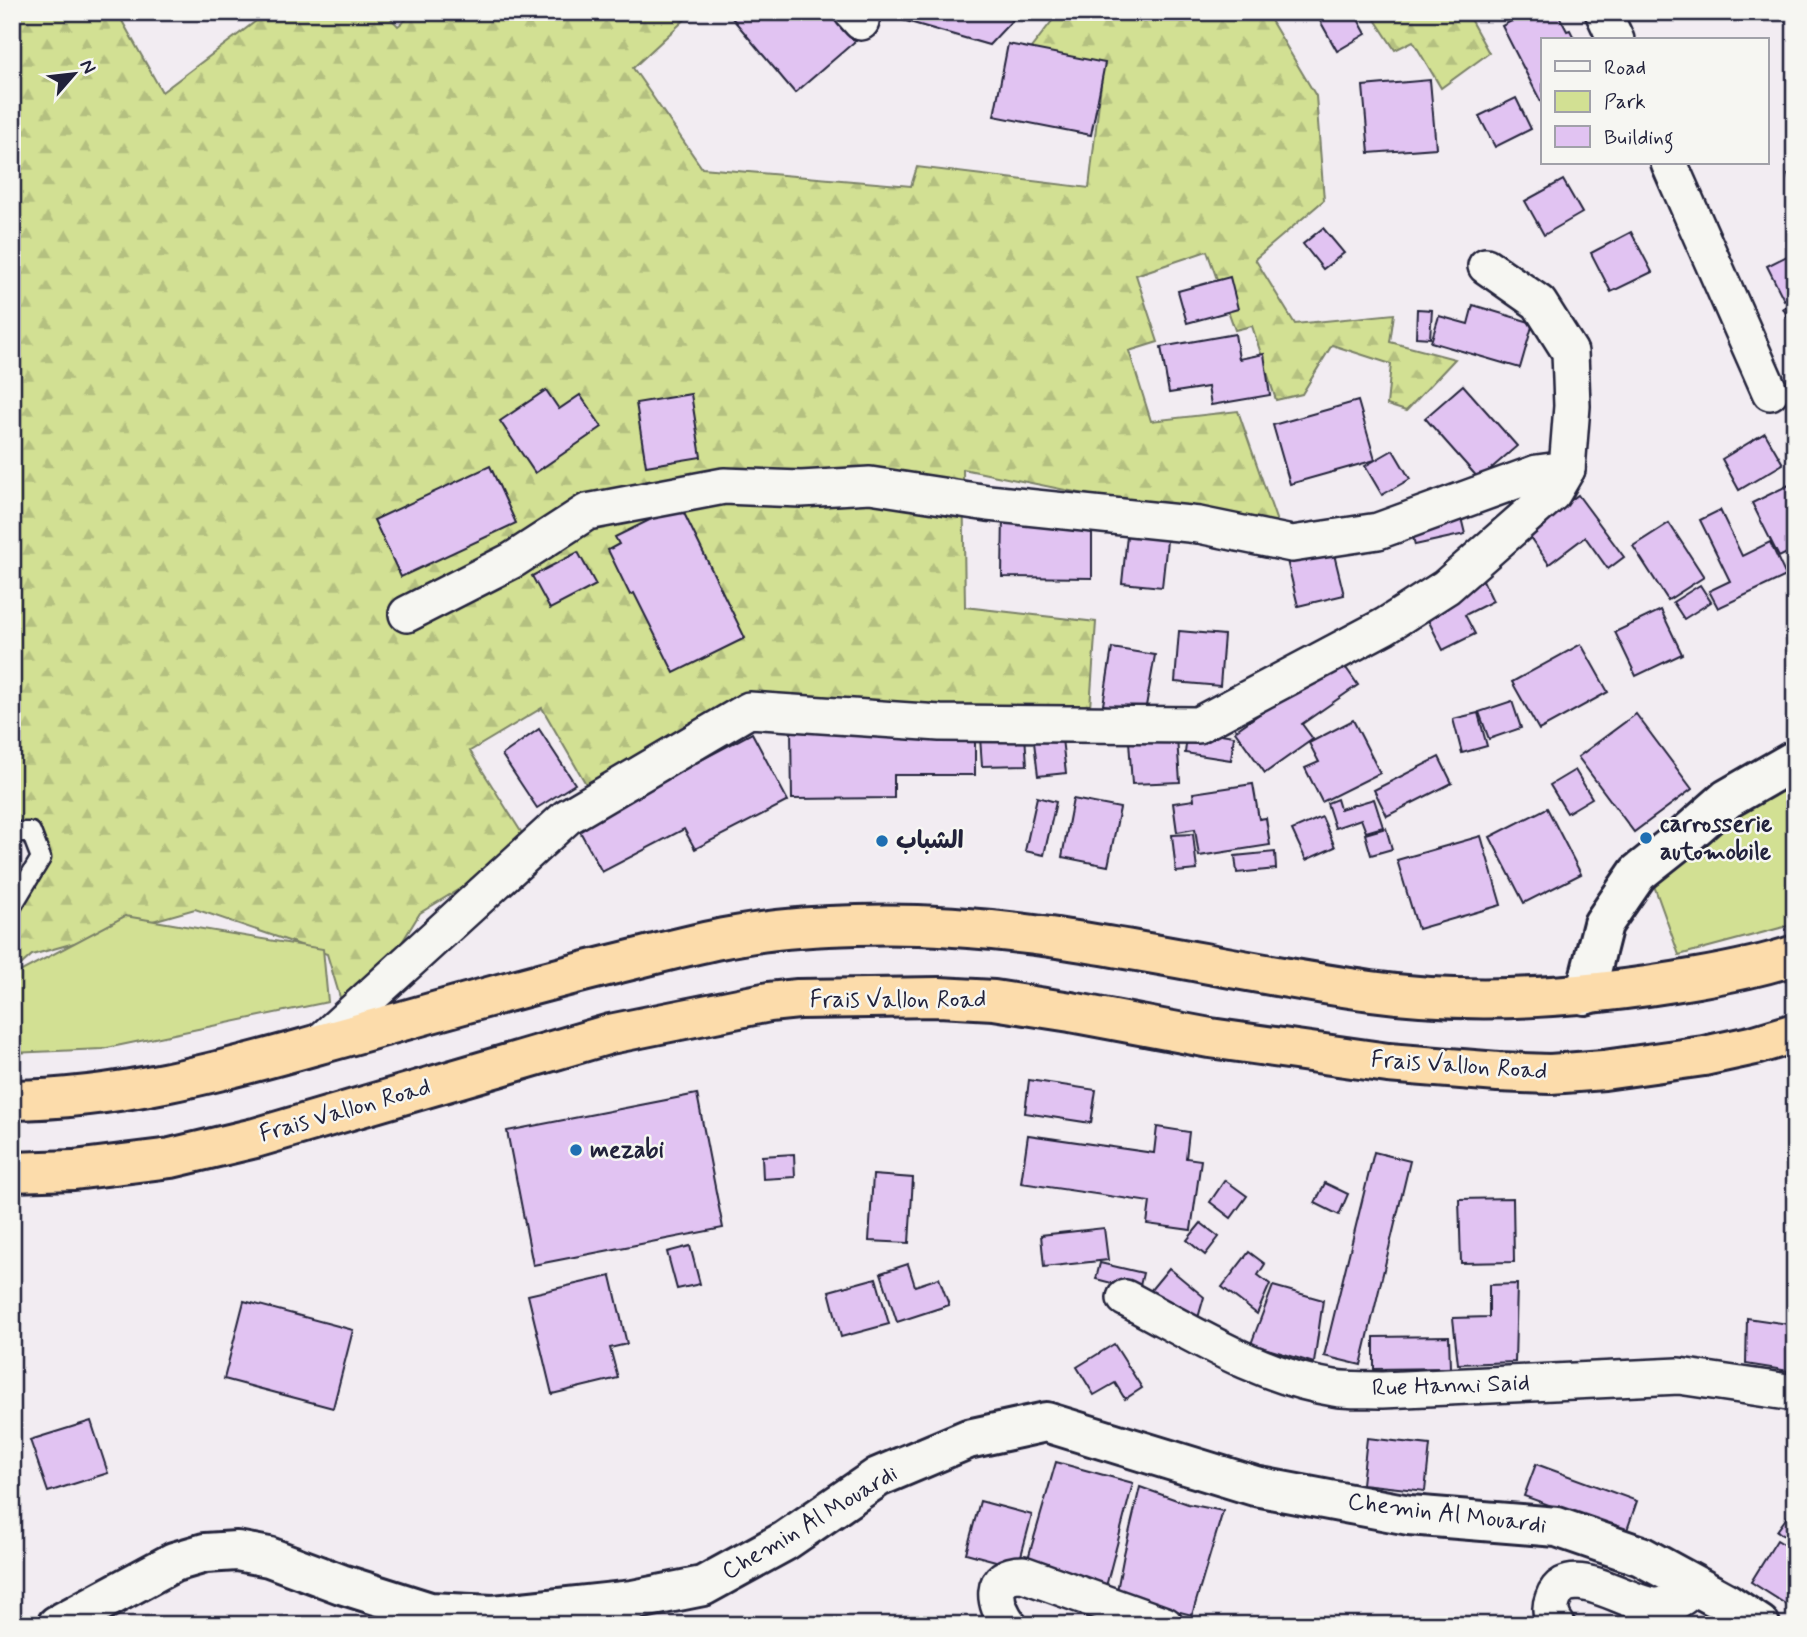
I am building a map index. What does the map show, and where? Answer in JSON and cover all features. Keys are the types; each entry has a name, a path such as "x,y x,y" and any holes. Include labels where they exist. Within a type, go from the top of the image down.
{"highway":[{"path":"12,1100 143,1088 208,1076 570,975 733,936 785,929 857,925 978,928 1377,992 1469,998 1585,995 1739,971 1795,956"},
{"name":"Frais Vallon Road","path":"12,1172 74,1170 171,1158 255,1138 610,1034 798,999 939,997 994,1000 1210,1038 1388,1063 1550,1074 1604,1070 1704,1056 1795,1033"}],"street":[{"path":"1603,12 1615,38"},
{"path":"1670,164 1770,392"},
{"path":"316,1045 567,817 749,710 940,723 1198,725 1385,626 1446,587 1553,492 1567,469 1572,406 1570,352 1539,303 1486,266"},
{"path":"407,614 513,560 587,512 724,486 801,489 870,485 988,503 1199,525 1292,544 1378,531 1537,473 1567,469"},
{"path":"1585,995 1603,924 1637,873 1727,799 1795,760"},
{"name":"Rue Hanni Said","path":"1125,1298 1239,1359 1290,1377 1335,1388 1383,1390 1679,1376 1795,1393"},
{"name":"Chemin Al Mouardi","path":"57,1625 174,1562 205,1553 237,1551 269,1557 341,1584 430,1612 493,1615 633,1600 704,1586 785,1541 878,1477 968,1439 1045,1422 1255,1486 1409,1515 1557,1527 1641,1556 1760,1625"},
{"path":"1009,1625 998,1608 997,1591 1006,1578 1023,1574 1165,1625"},
{"path":"1557,1625 1550,1609 1553,1597 1561,1587 1570,1583 1591,1584 1648,1606 1679,1600 1694,1586"}],"lane":[{"path":"12,832 31,832 41,858 12,906"}],"green space":[{"path":"12,12 117,12 162,92 268,12 385,12 398,26 416,12 693,12 633,68 702,168 911,186 917,167 1089,188 1102,76 1021,61 1059,12 1266,12 1316,96 1324,200 1255,259 1295,324 1394,314 1390,342 1455,359 1406,411 1387,405 1391,364 1332,345 1302,394 1276,400 1252,326 1235,330 1207,251 1136,275 1158,342 1129,351 1151,421 1238,411 1277,522 1192,516 963,469 965,607 1096,622 1090,708 729,724 590,791 542,708 470,751 530,846 420,913 372,991 342,1004 327,954 195,909 32,955 12,973 12,910 41,838 12,836"},
{"path":"1370,12 1466,12 1489,53 1441,88 1413,41 1395,50"},
{"path":"1795,778 1795,924 1679,955 1652,880 1726,814"},
{"path":"125,916 323,949 328,1002 102,1049 12,1053 12,976"}],"building":[{"path":"727,12 839,12 860,37 795,93"},
{"path":"1020,12 989,45 882,14"},
{"path":"1315,12 1354,12 1366,34 1337,51"},
{"path":"1528,12 1557,12 1567,31 1570,30 1574,38 1541,38 1541,102 1502,26"},
{"path":"1008,44 1105,63 1091,135 994,116"},
{"path":"1430,80 1436,148 1369,153 1363,86"},
{"path":"1516,98 1531,129 1495,147 1479,116"},
{"path":"1795,172 1795,200 1788,174"},
{"path":"1563,180 1582,213 1544,235 1525,201"},
{"path":"1323,228 1344,253 1323,269 1303,244"},
{"path":"1631,232 1652,272 1611,292 1591,253"},
{"path":"1795,252 1795,294 1784,300 1767,266"},
{"path":"1230,277 1238,309 1187,323 1178,291"},
{"path":"1795,303 1795,331 1783,308"},
{"path":"1473,305 1533,323 1520,368 1431,342 1439,316 1468,324"},
{"path":"1417,309 1432,310 1430,338 1416,337"},
{"path":"1235,334 1239,359 1264,354 1270,395 1211,405 1208,387 1169,393 1161,347"},
{"path":"1463,385 1517,446 1479,479 1425,418"},
{"path":"546,390 559,409 580,395 602,427 535,473 500,421"},
{"path":"691,394 701,457 646,466 636,403"},
{"path":"1358,401 1375,460 1290,484 1273,425"},
{"path":"1765,433 1783,464 1739,490 1722,459"},
{"path":"1393,450 1410,479 1382,495 1365,466"},
{"path":"490,466 516,523 401,577 374,520"},
{"path":"1795,482 1795,552 1793,550 1779,557 1752,503"},
{"path":"1578,495 1624,557 1608,569 1585,537 1549,564 1527,533"},
{"path":"680,505 745,638 674,673 634,593 630,595 608,550 619,544 615,537"},
{"path":"1458,505 1465,534 1415,545 1408,516"},
{"path":"1720,510 1742,556 1770,542 1786,576 1718,608 1709,591 1730,581 1700,520"},
{"path":"1003,514 1092,516 1092,578 1002,577"},
{"path":"1129,517 1169,522 1162,587 1122,583"},
{"path":"1669,523 1704,577 1668,600 1633,546"},
{"path":"1331,542 1344,595 1298,606 1285,552"},
{"path":"578,552 596,585 550,609 532,576"},
{"path":"1481,576 1493,601 1465,615 1475,634 1443,650 1421,606"},
{"path":"1700,585 1711,602 1684,619 1673,602"},
{"path":"1661,610 1682,654 1636,676 1615,632"},
{"path":"1179,631 1224,635 1220,686 1175,682"},
{"path":"1581,644 1608,692 1539,730 1512,682"},
{"path":"1112,648 1155,655 1145,712 1103,705"},
{"path":"1339,658 1358,685 1302,724 1313,739 1265,773 1235,731"},
{"path":"1512,701 1521,728 1489,739 1479,712"},
{"path":"1478,713 1487,746 1462,753 1453,719"},
{"path":"1636,714 1692,789 1634,832 1578,757"},
{"path":"1353,720 1380,773 1322,802 1305,768 1319,762 1309,743"},
{"path":"539,729 575,784 537,808 502,755"},
{"path":"791,729 975,736 975,775 894,775 894,798 792,799"},
{"path":"1188,729 1234,736 1231,760 1185,753"},
{"path":"752,733 788,801 695,849 684,829 602,872 577,826"},
{"path":"1025,735 1027,765 982,766 980,737"},
{"path":"1177,738 1180,782 1132,784 1129,741"},
{"path":"1062,739 1066,773 1038,776 1034,742"},
{"path":"1439,757 1452,783 1387,816 1374,790"},
{"path":"1575,770 1592,798 1567,813 1550,785"},
{"path":"1253,784 1259,819 1266,818 1270,845 1199,856 1195,829 1177,832 1173,803 1194,800 1193,793"},
{"path":"1037,797 1056,802 1044,855 1025,851"},
{"path":"1073,799 1120,808 1108,866 1062,857"},
{"path":"1337,799 1340,809 1374,799 1383,827 1366,832 1361,819 1335,828 1327,803"},
{"path":"1547,808 1581,874 1524,903 1490,837"},
{"path":"1322,817 1335,847 1306,860 1292,830"},
{"path":"1386,828 1392,849 1371,855 1365,834"},
{"path":"1193,834 1197,870 1176,872 1172,835"},
{"path":"1481,836 1501,905 1418,929 1397,860"},
{"path":"1275,852 1276,869 1237,873 1235,856"},
{"path":"1029,1080 1096,1090 1091,1123 1025,1113"},
{"path":"697,1094 723,1228 533,1265 507,1131"},
{"path":"1157,1127 1189,1132 1186,1158 1201,1160 1191,1230 1147,1224 1150,1202 1021,1183 1028,1135 1154,1153"},
{"path":"1374,1152 1410,1161 1361,1365 1324,1356"},
{"path":"794,1154 795,1177 763,1179 762,1156"},
{"path":"873,1175 913,1178 909,1243 869,1241"},
{"path":"1225,1180 1247,1196 1231,1218 1210,1202"},
{"path":"1325,1183 1348,1194 1339,1215 1315,1203"},
{"path":"1513,1198 1514,1262 1461,1263 1459,1199"},
{"path":"1201,1223 1219,1237 1205,1255 1187,1240"},
{"path":"1104,1228 1108,1260 1044,1267 1041,1235"},
{"path":"690,1246 700,1284 677,1289 667,1252"},
{"path":"1249,1252 1265,1264 1258,1275 1270,1284 1257,1314 1222,1287"},
{"path":"1100,1263 1143,1273 1139,1290 1096,1279"},
{"path":"908,1264 915,1286 939,1278 949,1305 897,1322 881,1273"},
{"path":"1169,1268 1204,1297 1198,1318 1150,1291"},
{"path":"611,1276 627,1344 610,1348 618,1378 552,1394 528,1295"},
{"path":"876,1278 889,1324 841,1337 829,1291"},
{"path":"1517,1284 1515,1362 1458,1364 1453,1318 1489,1317 1489,1285"},
{"path":"1273,1286 1323,1300 1314,1363 1251,1344"},
{"path":"244,1301 353,1330 333,1408 224,1379"},
{"path":"1747,1318 1795,1325 1795,1372 1746,1364"},
{"path":"1449,1336 1450,1368 1374,1369 1374,1337"},
{"path":"1114,1344 1142,1388 1125,1399 1115,1383 1094,1395 1077,1367"},
{"path":"91,1421 108,1473 48,1492 30,1440"},
{"path":"1367,1438 1430,1445 1425,1491 1362,1484"},
{"path":"1056,1462 1133,1483 1103,1598 1025,1569"},
{"path":"1536,1464 1637,1501 1626,1533 1524,1496"},
{"path":"1140,1487 1188,1504 1223,1511 1192,1615 1116,1596"},
{"path":"980,1501 1032,1515 1018,1567 966,1553"},
{"path":"1795,1506 1795,1543 1777,1531"},
{"path":"1777,1540 1795,1551 1795,1610 1751,1582"}],"place":[{"name":"carrosserie automobile","path":"1646,838"},
{"name":"الشباب","path":"882,841"},
{"name":"mezabi","path":"576,1150"}]}
